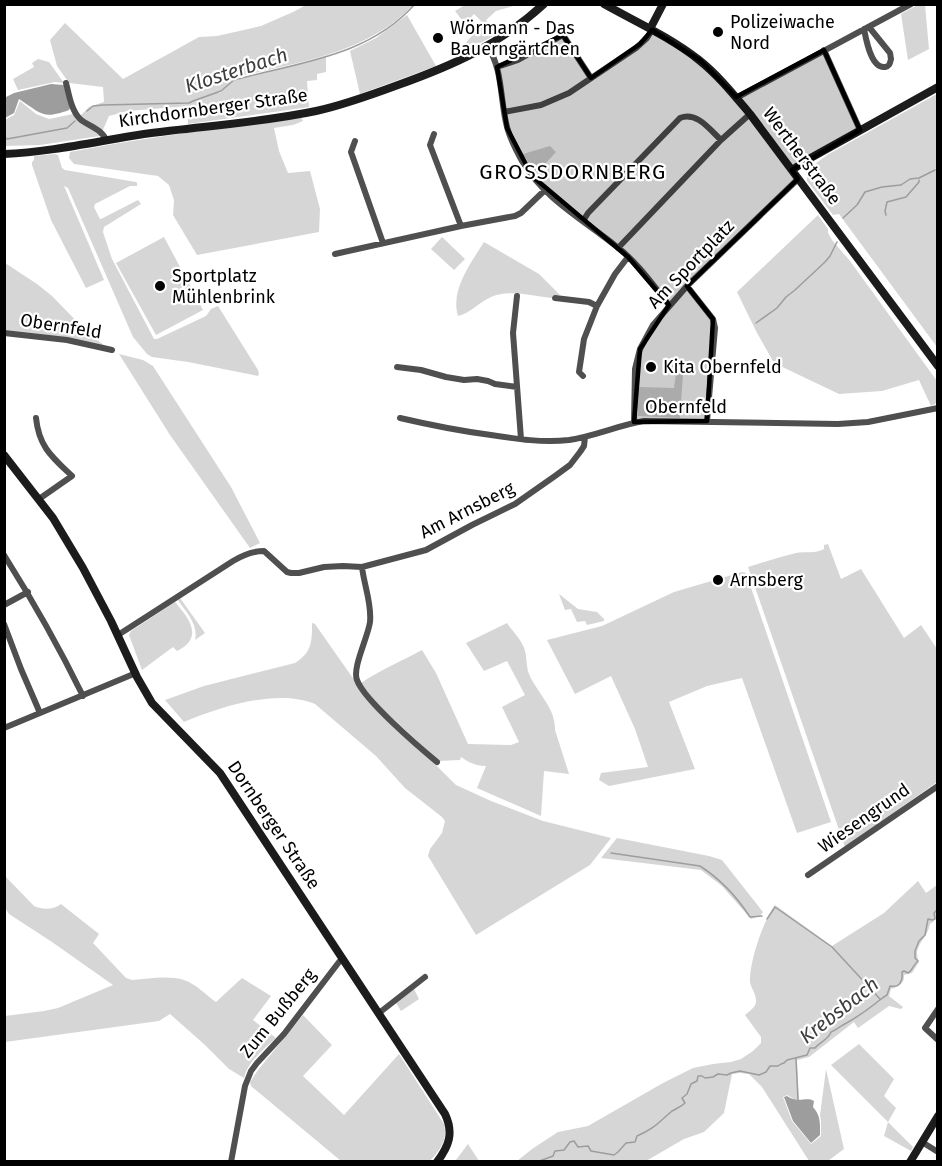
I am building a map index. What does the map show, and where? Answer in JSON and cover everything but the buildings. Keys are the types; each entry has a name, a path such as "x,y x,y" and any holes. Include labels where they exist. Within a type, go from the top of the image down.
{"street":[{"name":"Kirchdornberger Straße","path":"4,154 44,151 142,134 317,111 362,98 443,69 488,46 526,21 544,4"},
{"name":"Wertherstraße","path":"604,4 651,29 698,59 718,78 750,114 938,366"},
{"path":"504,112 541,105 569,93 647,38 663,4"},
{"path":"736,98 910,4"},
{"path":"866,28 890,53 891,60 887,66 878,65 873,60 866,28"},
{"path":"497,67 518,60 563,35 591,78"},
{"path":"488,46 497,67 507,128 532,176 545,190 628,257 669,305"},
{"path":"824,50 860,130"},
{"path":"66,83 79,118 103,134 106,140"},
{"path":"792,170 938,87"},
{"path":"618,248 721,140 750,114"},
{"path":"583,221 588,213 680,118 687,116 697,118 721,140"},
{"path":"434,134 430,145 461,226"},
{"path":"355,141 351,152 383,243"},
{"name":"Am Sportplatz","path":"634,422 635,369 640,349 653,325 687,286 798,179"},
{"path":"335,254 515,216 545,190"},
{"path":"583,376 579,372 587,329 610,281 628,257"},
{"path":"687,286 713,319 715,328 707,421"},
{"path":"517,296 513,333 521,439"},
{"path":"555,298 589,302 597,306"},
{"name":"Obernfeld","path":"4,333 67,340 112,350"},
{"path":"397,367 464,380 477,379 517,387"},
{"name":"Obernfeld","path":"400,418 454,429 550,441 568,440 644,421 868,423 937,410"},
{"path":"36,418 42,443 53,459 72,476 39,499"},
{"name":"Am Arnsberg","path":"118,635 244,554 254,551 264,551 282,568 291,573 299,573 324,567 362,567 426,550 515,504 570,465 584,446 585,436"},
{"name":"Dornberger Straße","path":"4,455 39,499 83,568 152,703 220,773 447,1120 450,1131 449,1142 437,1161"},
{"path":"4,555 59,647 83,696"},
{"path":"362,567 370,619 357,666 356,680 377,707 437,762"},
{"path":"4,605 28,592"},
{"path":"4,624 40,713"},
{"path":"4,728 136,673"},
{"name":"Wiesengrund","path":"808,875 938,786"},
{"name":"Zum Bußberg","path":"231,1161 245,1086 251,1071 284,1034 343,959"},
{"path":"379,1013 425,977"},
{"path":"938,1009 925,1028 938,1040"},
{"path":"910,1161 938,1116"},
{"path":"922,1142 938,1152"}],"highlighted area":[{"path":"652,30 701,61 736,97 824,50 860,130 792,170 798,179 687,286 713,319 707,421 634,422 640,349 669,305 628,257 532,176 507,128 497,67 563,35 591,78 640,44"}],"shaded area":[{"path":"919,4 925,5 929,49 908,60 901,14"},
{"path":"306,5 413,5 395,21 354,45 308,60 238,77 217,93 220,93 233,81 326,57 326,72 317,74 317,80 307,81 309,107 188,124 188,106 128,111 109,116 102,132 80,116 89,107 104,102 103,87 69,83 57,66 50,40 65,23 123,79 199,37 217,36 261,26"},
{"path":"465,5 517,5 496,11 486,20 495,35 468,50 464,45 483,23 474,14 465,24 455,11"},
{"path":"407,15 436,66 360,94 350,51 376,38"},
{"path":"38,59 49,62 64,83 55,82 18,90 13,79 34,67 32,63"},
{"path":"51,84 64,85 69,110 47,115 19,99 14,113 5,118 4,98 14,93"},
{"path":"937,94 937,347 839,214 833,215 807,181 807,176 810,169 827,155"},
{"path":"20,101 36,114 49,119 73,114 100,136 40,145 5,146 5,120 14,115"},
{"path":"301,117 303,121 274,128 279,151 288,173 310,171 320,209 319,232 197,255 173,215 174,200 169,185 158,176 74,164 69,158 70,152"},
{"path":"550,146 556,152 536,174 523,154"},
{"path":"58,155 62,168 65,170 137,183 137,186 130,186 95,204 94,207 101,219 138,200 141,204 104,227 103,232 112,259 154,339 206,316 211,309 218,306 258,370 258,376 152,357 147,354 133,337 68,188 64,186 104,280 86,288 51,220 32,165 34,156"},
{"path":"818,215 828,229 832,240 850,261 937,381 937,403 931,406 919,380 882,391 839,394 774,363 737,292"},
{"name":"Sportplatz Mühlenbrink","path":"164,237 203,310 156,335 116,263"},
{"path":"442,237 465,259 454,270 431,249"},
{"path":"484,242 539,274 560,295 553,295 552,298 521,294 498,295 458,316 456,306 459,287"},
{"path":"5,263 52,296 88,333 105,346 5,331"},
{"path":"119,354 143,360 153,366 231,487 260,543 250,548 170,435"},
{"path":"678,358 684,359 680,418 638,416 638,387 674,388"},
{"path":"828,544 841,579 861,569 904,638 921,625 937,649 937,782 845,847 748,567 796,553 821,551 824,545"},
{"path":"742,572 746,573 831,822 797,833 742,678 707,686 669,702 695,769 609,786 599,780 601,773 648,767 635,729 611,676 575,694 547,640 602,626 674,592"},
{"path":"559,594 578,609 597,612 604,621 587,625 585,621 577,622 571,609 565,610"},
{"path":"180,598 205,633 195,640 195,629 178,600"},
{"path":"175,602 189,620 192,637 177,651 173,647 142,670 129,635 131,631"},
{"path":"312,623 315,624 364,694 456,785 543,821 611,838 590,865 476,935 428,856 430,849 442,833 445,821 405,788 376,756 315,704 284,698 249,701 184,722 165,700 204,686 295,663 308,651 312,636"},
{"path":"507,623 524,647 529,674 552,715 569,774 544,771 541,816 477,788 486,766 473,764 461,757 460,760 439,761 379,706 361,683 422,650 436,673 468,744 511,745 519,742 502,707 525,695 507,661 484,671 466,643"},
{"path":"617,838 722,860 763,912 760,916 751,919 722,886 701,870 601,858"},
{"path":"5,876 34,906 48,909 61,904 99,934 93,943 126,978 184,980 216,1002 242,978 271,996 253,1020 276,1038 253,1061 244,1078 229,1069 170,1014 159,1021 5,1042 5,1016 58,1008 113,985 9,914 5,908"},
{"path":"918,881 926,893 937,885 937,916 930,924 918,949 919,962 912,973 904,975 900,984 891,989 889,996 903,1007 901,1009 889,1006 858,1028 854,1022 809,1057 797,1060 799,1100 787,1095 783,1097 792,1121 811,1144 821,1136 820,1115 826,1069 844,1149 828,1161 809,1161 762,1087 749,1074 740,1073 732,1074 724,1113 704,1132 684,1139 646,1161 517,1161 558,1132 588,1126 693,1068 731,1062 753,1051 761,1043 761,1037 745,1015 756,1002 750,974 762,931 775,905 832,946 884,913"},
{"path":"414,989 419,999 401,1011 396,1003"},
{"path":"303,1015 332,1045 303,1076 344,1115 399,1054 444,1124 445,1135 442,1144 430,1161 341,1161 251,1086 250,1082 258,1070"},
{"path":"859,1044 894,1079 884,1096 896,1108 888,1122 831,1065"},
{"path":"784,1097 814,1101 813,1107 820,1120 820,1135 811,1143 793,1121"},
{"path":"888,1122 913,1147 911,1151 884,1136"},
{"path":"468,1144 479,1161 457,1161 456,1160"}],"waterway":[{"name":"Klosterbach","path":"87,111 93,106 103,105 189,103 221,91 234,80 310,62 355,46 377,35 415,4"},
{"name":"Klosterbach","path":"4,136 7,139 67,128 75,121"},
{"path":"843,218 857,205 865,192 901,185 910,179 919,178 935,170"},
{"path":"886,215 887,202 906,197 919,180"},
{"path":"756,323 777,308 825,262 837,242"},
{"path":"611,853 700,866 728,889 750,917 762,916"},
{"path":"767,919 775,907 832,947 880,999"},
{"name":"Krebsbach","path":"537,1162 553,1156 555,1151 564,1150 570,1142 574,1141 578,1147 588,1146 591,1151 614,1155 626,1143 635,1142 637,1136 652,1128 685,1103 682,1098 687,1094 691,1084 697,1081 698,1076 705,1078 740,1071 759,1075 766,1072 770,1066 778,1066 787,1060 807,1055 810,1048 815,1048 831,1032 860,1015 887,995 890,986 900,983 902,972 908,973 918,961 915,958 915,951 919,941 925,935 928,919 935,919 934,913 938,909"},
{"path":"796,1059 798,1100"}],"place":[{"name":"Polizeiwache Nord","path":"718,32"},
{"name":"Wörmann - Das Bauerngärtchen","path":"438,38"},
{"name":"Sportplatz Mühlenbrink","path":"160,286"},
{"name":"Kita Obernfeld","path":"651,367"},
{"name":"Arnsberg","path":"718,580"}],"district":[{"name":"GROSSDORNBERG","path":"573,172"}]}
